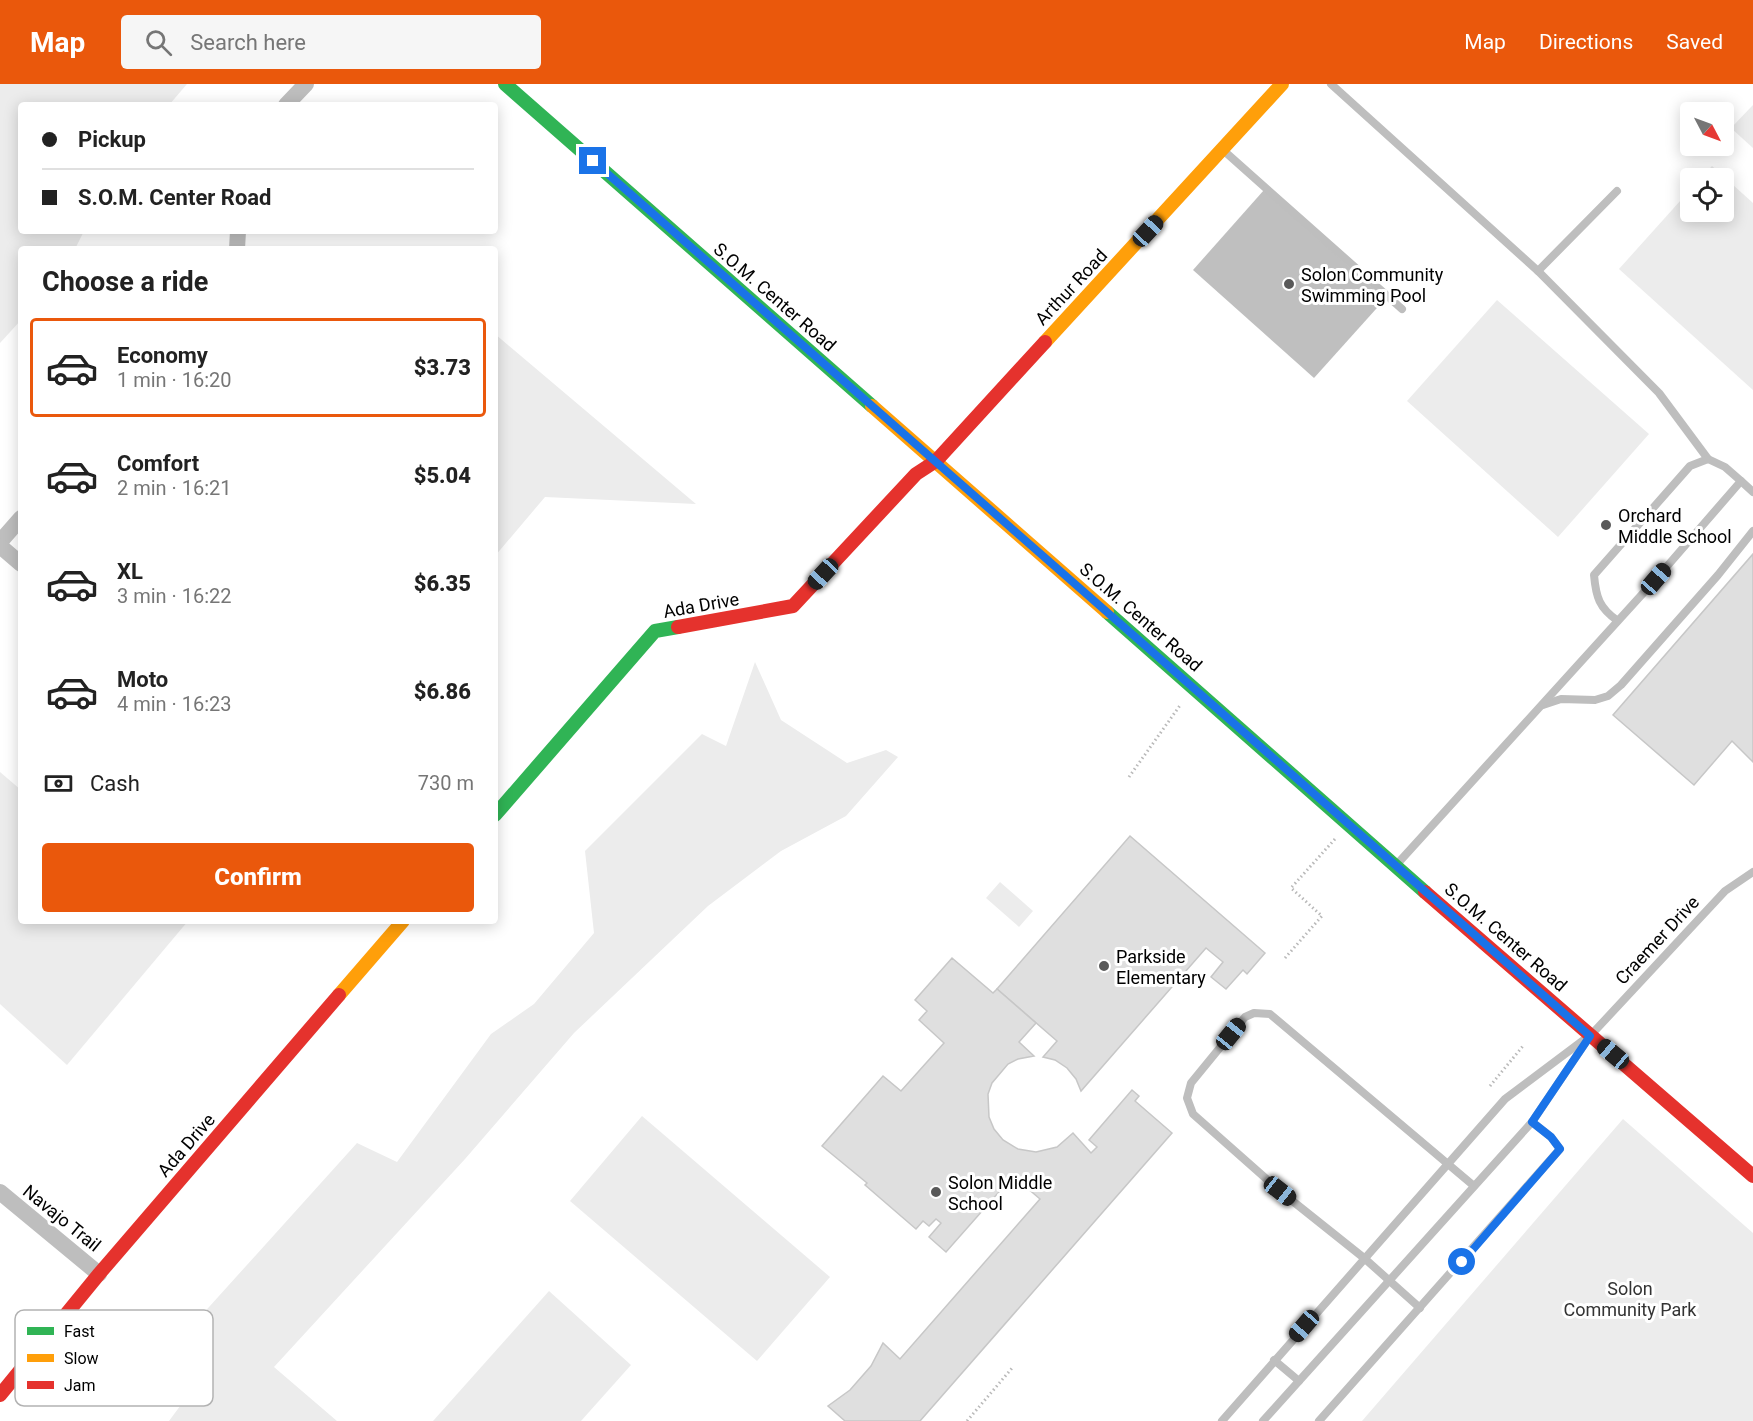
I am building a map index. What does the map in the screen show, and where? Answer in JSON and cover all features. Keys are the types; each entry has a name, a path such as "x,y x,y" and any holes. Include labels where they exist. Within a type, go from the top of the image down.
{"street":[{"path":"289,102 306,84"},
{"name":"S.O.M. Center Road","path":"505,84 1590,1036 1753,1176"},
{"name":"Arthur Road","path":"936,461 1282,84"},
{"name":"Ada Drive","path":"498,812 655,631 793,606 916,474 936,461"},
{"path":"18,522 0,544 18,561"},
{"name":"Ada Drive","path":"70,1310 400,924"},
{"name":"Navajo Trail","path":"0,1192 99,1274"},
{"name":"Ada Drive","path":"0,1395 15,1377"}],"lane":[{"path":"1331,84 1538,271 1659,393 1708,459 1725,467 1753,492"},
{"path":"1222,149 1402,309"},
{"path":"1538,271 1617,191"},
{"path":"1618,621 1606,613 1596,595 1594,575 1690,466 1708,459"},
{"path":"1396,865 1656,579 1741,481"},
{"path":"1540,706 1561,699 1596,700 1608,696 1621,685 1718,575 1753,531"},
{"name":"Craemer Drive","path":"1590,1036 1725,891 1753,872"},
{"path":"1420,1308 1364,1258 1280,1191 1193,1114 1187,1098 1191,1083 1245,1017 1254,1012 1270,1014 1474,1186"},
{"path":"1263,1421 1532,1122 1590,1036"},
{"path":"1222,1421 1505,1099 1590,1036"},
{"path":"1319,1421 1560,1149 1551,1137 1532,1122"},
{"path":"1274,1360 1299,1381"}],"path":[{"path":"1129,777 1181,704"},
{"path":"1285,958 1322,916 1291,888 1335,839"},
{"path":"1490,1086 1523,1046"},
{"path":"967,1421 1013,1367"}],"green space":[{"path":"0,84 187,84 172,102 18,102 18,234 82,234 76,246 18,246 18,323 0,343"},
{"path":"1753,105 1753,148 1734,131 1734,125"},
{"path":"1734,186 1753,203 1753,390 1619,269 1680,201 1680,222 1734,222"},
{"path":"1497,300 1649,434 1558,537 1407,401"},
{"path":"498,337 696,504 545,497 498,552"},
{"path":"755,662 781,720 847,763 886,750 898,757 846,816 781,851 708,906 574,1033 465,1159 274,1367 337,1421 169,1421 180,1406 213,1406 213,1310 206,1310 357,1143 397,1162 491,1034 534,1004 594,933 585,851 702,734 726,746"},
{"path":"0,772 18,787 18,924 185,924 67,1065 0,1004"},
{"path":"1000,882 1033,911 1019,927 986,898"},
{"path":"642,1116 830,1277 757,1361 570,1201"},
{"name":"Solon Community Park","path":"1623,1119 1753,1233 1753,1421 1362,1421"},
{"path":"549,1291 631,1365 581,1421 433,1421"}],"shaded area":[{"name":"Solon Community Swimming Pool","path":"1264,190 1385,299 1314,378 1193,270"}],"building":[{"path":"1753,554 1753,762 1732,741 1694,785 1613,715"},
{"name":"Parkside Elementary","path":"1130,836 1265,953 1247,974 1243,970 1226,989 1211,977 1223,962 1206,948 1081,1091 1076,1079 1067,1068 1055,1060 1043,1057 1057,1041 997,989"},
{"name":"Solon Middle School","path":"952,958 993,993 997,989 1036,1023 1019,1042 1034,1056 1018,1059 1008,1064 992,1083 988,1094 989,1117 994,1129 1003,1140 1018,1149 1036,1152 1057,1147 1073,1133 1091,1153 1097,1147 1089,1140 1132,1090 1139,1096 1135,1101 1172,1133 920,1421 845,1421 828,1406 850,1390 871,1366 883,1343 900,1359 1040,1199 1013,1176 946,1252 929,1237 941,1223 936,1219 929,1226 923,1221 916,1229 865,1185 867,1183 822,1146 883,1076 901,1091 944,1043 919,1020 927,1011 915,1000"}],"traffic: fast":[{"path":"505,84 872,406"},
{"path":"1107,612 1425,892"},
{"path":"498,812 655,631 678,627"}],"traffic: slow":[{"path":"1045,342 1282,84"},
{"path":"872,406 1107,612"},
{"path":"339,995 400,924"}],"traffic: jam":[{"path":"678,627 793,606 916,474 936,461 1045,342"},
{"path":"1425,892 1753,1176"},
{"path":"70,1310 339,995"},
{"path":"0,1395 15,1377"}],"place":[{"name":"Solon Community Swimming Pool","path":"1289,284"},
{"name":"Orchard Middle School","path":"1606,525"},
{"name":"Parkside Elementary","path":"1104,966"},
{"name":"Solon Middle School","path":"936,1192"}],"route":[{"path":"593,161 1590,1036 1532,1122 1551,1137 1560,1149 1462,1262"}]}
